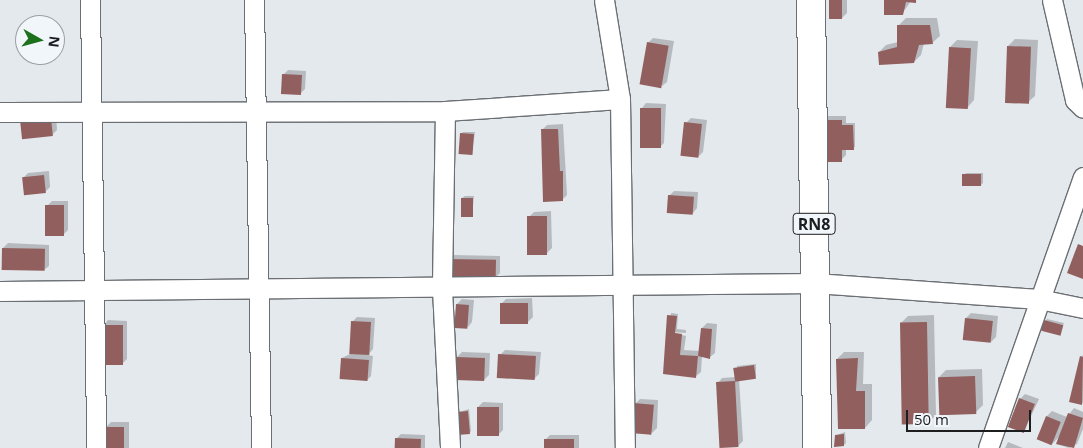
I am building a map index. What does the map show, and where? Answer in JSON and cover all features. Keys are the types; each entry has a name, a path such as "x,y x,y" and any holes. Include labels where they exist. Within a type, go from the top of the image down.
{"main road":[{"name":"RN8","path":"811,0 817,448"}],"street":[{"path":"90,0 96,290 96,448"},
{"path":"254,0 262,448"},
{"path":"604,0 620,99 625,448"},
{"path":"1052,0 1079,104"},
{"path":"1079,104 1083,75"},
{"path":"0,112 445,111 620,99"},
{"path":"445,111 442,289 450,448"},
{"path":"988,448 1083,177"},
{"path":"0,291 442,289 815,283 1039,300 1083,308"}],"building":[{"path":"829,0 842,0 842,19 829,19"},
{"path":"884,0 916,0 916,3 906,2 903,15 884,15"},
{"path":"897,25 930,25 933,44 919,45 914,63 879,65 878,52 897,47"},
{"path":"647,42 669,46 661,88 640,84"},
{"path":"1007,46 1031,47 1029,104 1005,103"},
{"path":"949,47 971,48 968,109 946,108"},
{"path":"282,74 302,75 301,95 281,94"},
{"path":"640,108 661,108 661,148 640,148"},
{"path":"51,118 53,136 22,139 20,121"},
{"path":"821,120 842,120 842,125 853,125 854,150 842,150 842,162 821,162"},
{"path":"684,122 702,124 698,158 680,156"},
{"path":"541,129 558,129 560,171 563,171 563,201 543,202"},
{"path":"460,133 474,134 473,155 459,154"},
{"path":"962,174 981,174 981,186 962,186"},
{"path":"44,175 46,193 24,195 22,177"},
{"path":"668,195 694,197 693,215 667,213"},
{"path":"461,198 473,198 473,217 461,217"},
{"path":"45,205 64,205 64,236 45,236"},
{"path":"527,216 547,216 547,255 527,255"},
{"path":"1078,244 1083,246 1083,279 1067,273"},
{"path":"2,248 45,249 45,271 2,270"},
{"path":"447,259 496,260 496,279 447,278"},
{"path":"500,303 528,303 528,324 500,324"},
{"path":"456,304 469,305 467,329 454,328"},
{"path":"667,315 677,316 675,333 682,334 680,355 698,356 696,378 663,374"},
{"path":"965,318 993,321 991,343 963,340"},
{"path":"1044,320 1063,325 1060,336 1041,331"},
{"path":"351,321 371,322 369,355 349,354"},
{"path":"900,322 927,322 929,424 902,424"},
{"path":"102,325 123,325 123,365 102,365"},
{"path":"701,328 712,329 710,359 698,356"},
{"path":"498,354 536,356 535,380 497,378"},
{"path":"1080,356 1083,357 1082,405 1069,402"},
{"path":"456,357 485,358 484,381 455,380"},
{"path":"341,358 369,360 367,381 340,379"},
{"path":"858,358 856,391 865,391 865,429 838,429 836,359"},
{"path":"754,365 756,379 735,382 733,368"},
{"path":"975,376 976,414 939,415 938,377"},
{"path":"735,381 738,447 719,448 716,382"},
{"path":"1019,398 1035,404 1024,433 1008,427"},
{"path":"633,403 654,405 651,435 630,433"},
{"path":"477,407 499,407 499,436 477,436"},
{"path":"468,411 470,434 457,435 455,412"},
{"path":"1068,413 1083,418 1074,448 1056,444"},
{"path":"1046,416 1061,422 1051,445 1037,439"},
{"path":"105,427 124,427 124,448 105,448"},
{"path":"844,434 844,446 834,447 835,435"},
{"path":"395,438 421,439 421,448 395,448"},
{"path":"544,439 574,439 574,448 544,448"}]}
